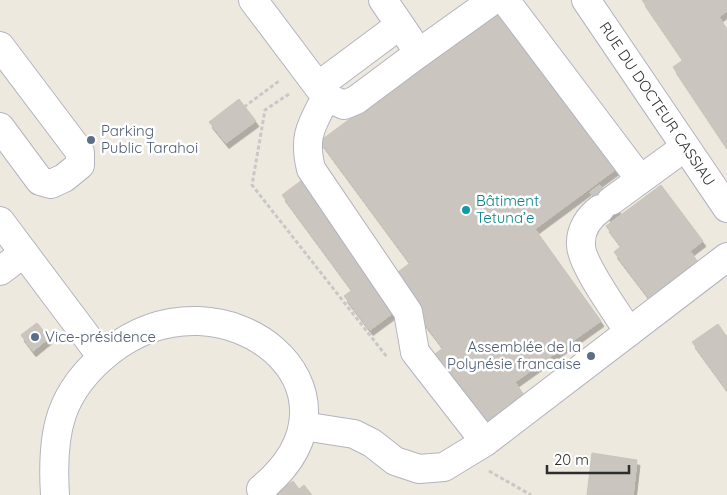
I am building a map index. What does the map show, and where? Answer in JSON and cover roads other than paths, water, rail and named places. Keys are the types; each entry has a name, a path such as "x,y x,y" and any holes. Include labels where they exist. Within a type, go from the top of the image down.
{"street":[{"path":"253,0 319,87 344,105 356,100 493,0"},
{"path":"383,0 419,54"},
{"path":"505,0 640,179"},
{"name":"RUE DU DOCTEUR CASSIAU","path":"586,0 727,208"},
{"path":"400,26 319,87 313,122 306,147 311,169 408,312 416,352 475,449"},
{"path":"0,46 80,152 80,165 64,178 52,184 40,181 0,127"},
{"path":"629,332 583,258 580,244 586,222 640,179 685,147"},
{"path":"0,221 102,358"},
{"path":"0,271 24,253"},
{"path":"302,426 354,434 372,443 395,461 419,469 444,467 475,449 727,257"},
{"path":"55,495 54,464 58,434 65,405 78,380 102,358 134,334 164,323 198,320 230,326 267,345 287,363 301,392 302,426 298,444 289,462 280,474 261,489"}],"place":[{"name":"Parking Public Tarahoi","path":"91,140"},
{"name":"Bâtiment Tetuna’e","path":"466,210"},
{"name":"Vice-présidence","path":"35,337"},
{"name":"Assemblée de la Polynésie francaise","path":"591,356"}]}
